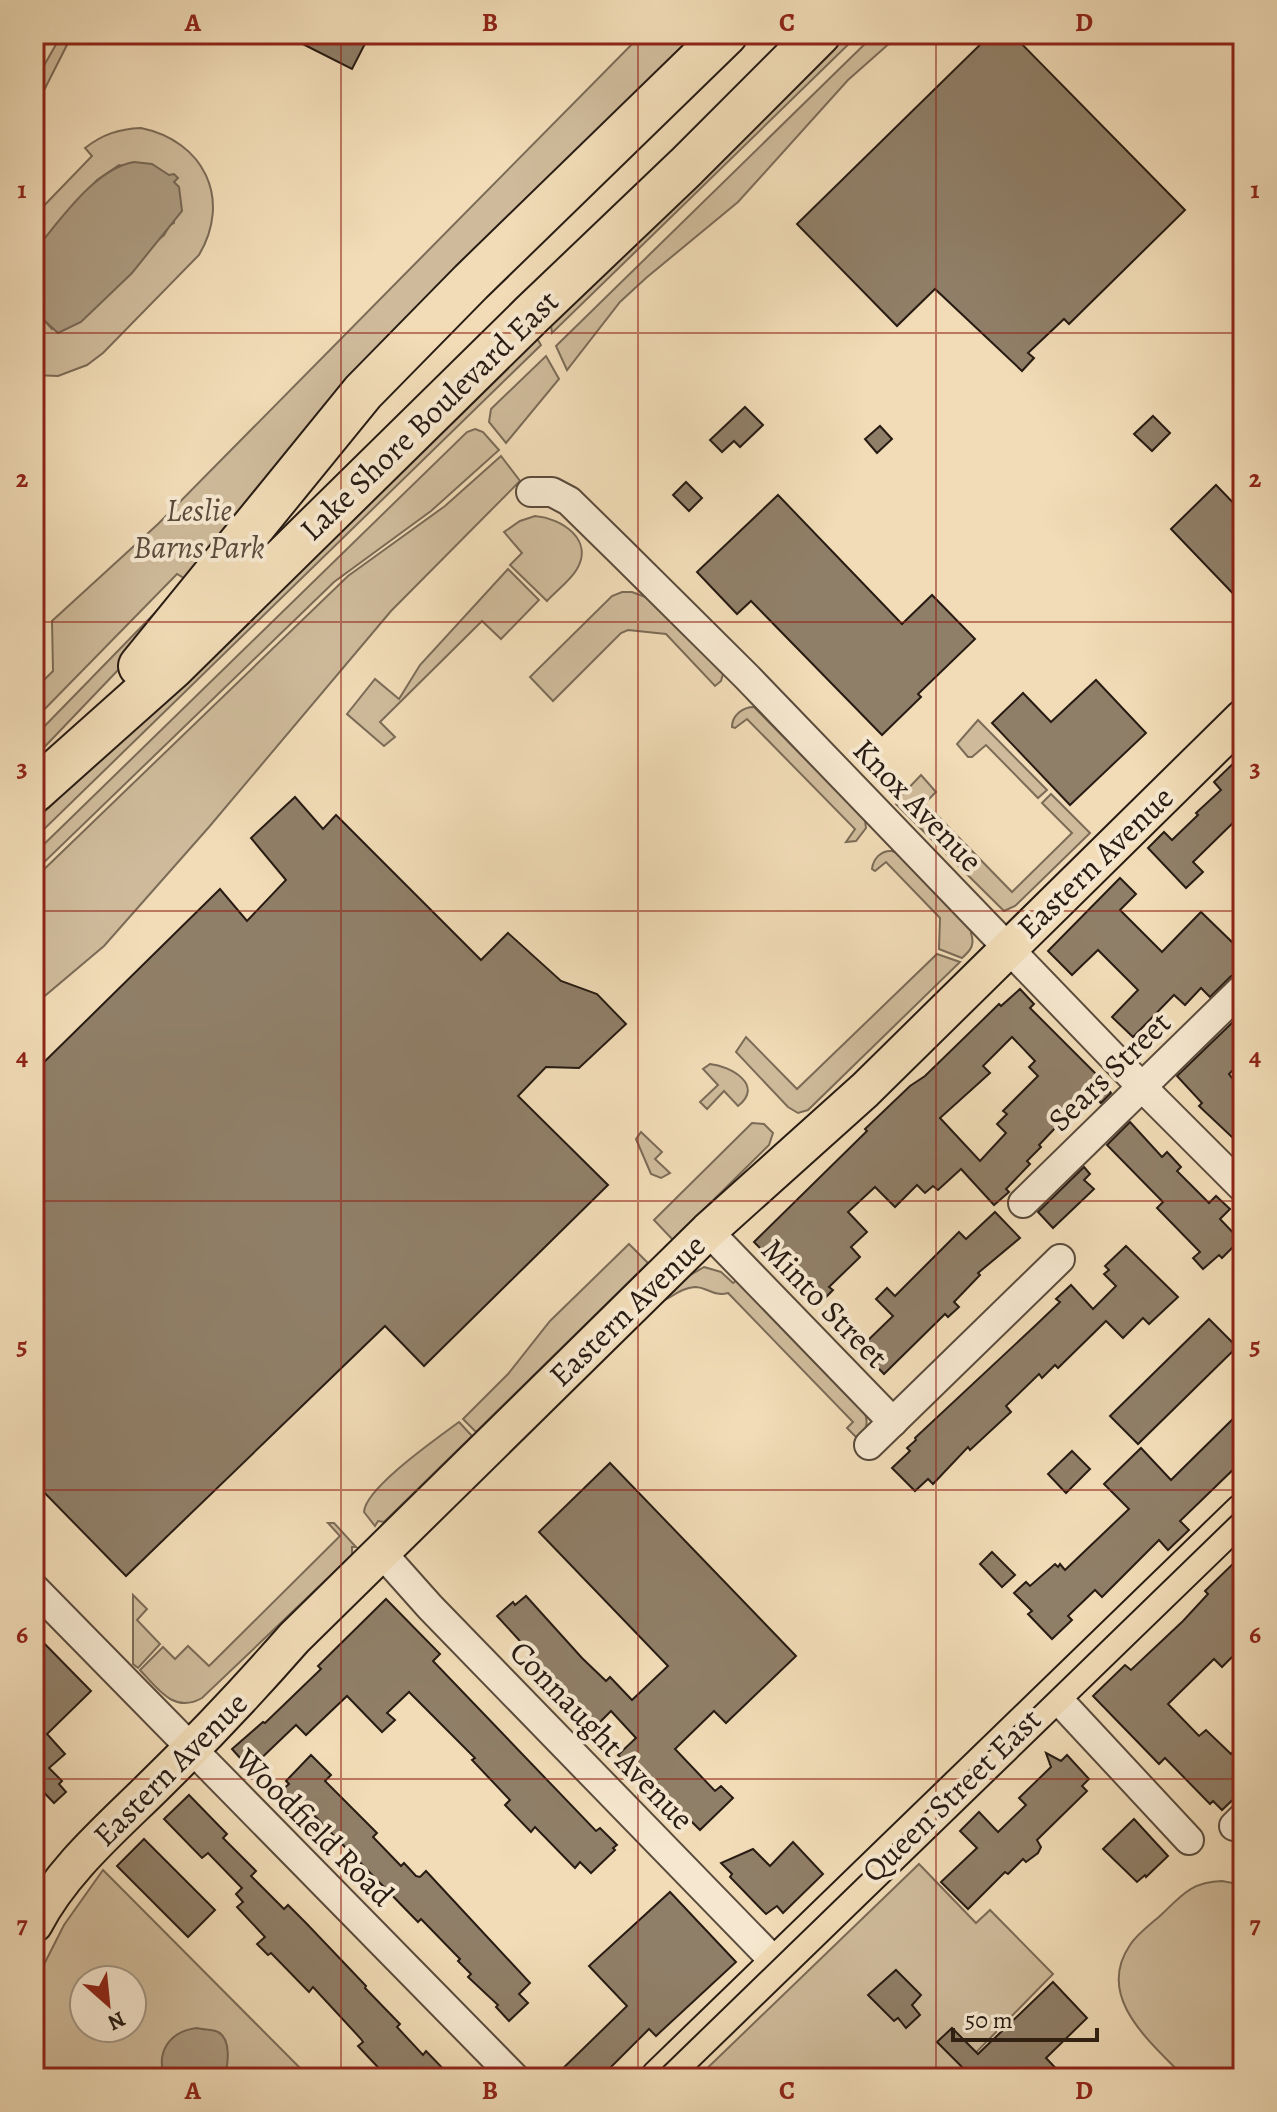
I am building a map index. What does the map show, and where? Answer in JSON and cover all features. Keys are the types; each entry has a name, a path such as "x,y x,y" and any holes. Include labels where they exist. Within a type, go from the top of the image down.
{"highway":[{"name":"Lake Shore Boulevard East","path":"34,784 154,650 363,392 482,271 726,34"},
{"name":"Lake Shore Boulevard East","path":"34,791 173,667 819,34"}],"main road":[{"name":"Eastern Avenue","path":"34,1924 66,1876 90,1849 233,1707 294,1638 708,1231 865,1090 1243,718"},
{"name":"Queen Street East","path":"659,2078 1243,1512"}],"street":[{"name":"Knox Avenue","path":"531,492 552,492 569,501 747,677 1243,1188"},
{"name":"Sears Street","path":"1023,1203 1243,988"},
{"name":"Minto Street","path":"708,1231 893,1422"},
{"path":"869,1445 1060,1259"},
{"name":"Connaught Avenue","path":"381,1552 430,1607 777,1964"},
{"name":"Woodfield Road","path":"34,1588 515,2078"},
{"path":"1054,1695 1189,1840"}],"green space":[{"path":"62,34 70,39 34,110 34,83"},
{"name":"Leslie Barns Park","path":"642,34 708,34 184,601 34,758 34,737 187,580 177,574 34,720 34,690 53,671 52,621 158,524"},
{"path":"843,34 859,34 552,333 555,314"},
{"path":"875,34 900,34 848,80 738,202 620,302 567,370 556,346"},
{"path":"141,128 181,145 196,159 206,175 212,194 213,213 209,234 199,255 103,353 87,365 58,376 34,375 34,319 43,319 52,329 164,235 174,223 174,182 169,176 119,165 97,180 34,251 34,216 92,156 85,148 112,133"},
{"path":"538,340 541,345 34,839 34,822 526,342"},
{"path":"546,356 559,379 506,443 489,422 491,409"},
{"path":"475,429 483,432 499,450 431,511 334,582 34,872 34,854 467,432"},
{"path":"501,456 520,481 391,611 104,946 34,1005 34,879 348,576 445,506"},
{"path":"535,516 565,526 578,540 581,549 577,569 547,601 510,565 522,553 504,532 520,521"},
{"path":"508,569 539,600 501,639 482,621 380,722 395,737 384,746 347,714 375,679 399,699 420,665"},
{"path":"622,592 651,599 723,674 721,681 715,686 666,634 628,630 621,633 553,701 530,677 612,596"},
{"path":"754,707 865,820 866,828 856,841 846,842 855,829 747,719 732,727 739,712"},
{"path":"978,720 1047,790 1038,798 986,745 968,757 957,744"},
{"path":"921,775 936,792 925,803 1012,892 1072,833 1042,803 1051,794 1090,833 1015,906 1004,911 896,804"},
{"path":"892,851 974,930 971,933 971,947 962,958 939,949 940,918 886,862 875,871 872,869 878,856"},
{"path":"937,954 960,962 808,1110 798,1113 788,1107 736,1052 746,1037 797,1089"},
{"path":"710,1064 727,1068 746,1084 748,1091 738,1106 724,1091 707,1109 700,1102 718,1085 703,1069"},
{"path":"752,1123 764,1124 773,1133 769,1145 673,1240 654,1220"},
{"path":"641,1132 662,1152 655,1159 670,1173 661,1178 651,1174 636,1139"},
{"path":"629,1244 648,1263 476,1432 463,1419 508,1374 550,1321"},
{"path":"704,1267 721,1272 733,1283 737,1280 863,1410 866,1425 859,1440 847,1428 853,1422 728,1293 719,1294 695,1287 663,1301 687,1277"},
{"path":"459,1422 472,1436 384,1522 378,1521 375,1526 364,1512 376,1490"},
{"path":"328,1523 334,1523 356,1547 352,1547 352,1555 202,1698 183,1703 175,1701 160,1691 140,1670 163,1647 175,1659 188,1646 209,1666 340,1536"},
{"path":"133,1595 147,1609 137,1620 160,1644 138,1668 133,1664"},
{"path":"919,1864 976,1923 990,1910 1053,1974 951,2078 697,2078"},
{"path":"103,1870 310,2078 34,2078 34,1984 64,1925"},
{"path":"1222,1881 1243,1885 1243,2078 1185,2078 1157,2050 1132,2018 1123,2001 1119,1983 1121,1964 1136,1937 1181,1896 1202,1884"}],"shaded area":[{"path":"134,162 152,164 178,178 174,182 179,187 182,211 132,273 81,322 58,333 43,319 34,319 34,251 92,185 119,167"},
{"path":"197,2028 216,2031 225,2040 228,2060 224,2078 165,2078 162,2060 167,2044 179,2033"}],"building":[{"path":"283,34 370,34 352,69"},
{"path":"991,34 1012,34 1185,210 1069,324 1064,319 1028,353 1034,358 1022,371 935,289 897,326 797,224"},
{"path":"745,407 763,425 740,447 734,441 722,452 710,440"},
{"path":"1153,416 1170,433 1152,451 1134,434"},
{"path":"880,426 892,439 877,453 865,439"},
{"path":"686,482 702,498 689,511 673,495"},
{"path":"1216,485 1243,513 1243,604 1171,529"},
{"path":"778,495 902,624 932,595 975,639 918,694 921,697 882,735 751,601 737,614 697,572"},
{"path":"1096,680 1146,733 1070,805 992,723 1023,693 1051,722"},
{"path":"1243,754 1243,813 1193,862 1203,872 1186,888 1148,848 1164,832 1172,840 1198,815 1196,813 1221,790 1214,782"},
{"path":"295,797 323,829 336,815 481,960 508,933 561,981 597,994 626,1024 579,1068 546,1067 518,1096 608,1185 424,1366 385,1326 126,1576 34,1482 34,1072 220,889 247,921 286,880 251,838"},
{"path":"1120,878 1136,894 1120,910 1162,952 1201,912 1233,943 1243,933 1243,971 1231,976 1210,997 1201,988 1185,1005 1174,995 1133,1037 1112,1017 1138,990 1098,950 1072,975 1048,951"},
{"path":"1020,989 1034,1004 1030,1008 1109,1087 1111,1093 1101,1103 1095,1097 1082,1110 1077,1105 1039,1145 1041,1147 1027,1161 1030,1164 1006,1189 1009,1192 994,1205 961,1169 938,1190 933,1186 925,1193 917,1185 895,1207 875,1187 848,1212 867,1232 851,1247 860,1257 829,1287 833,1290 817,1306 754,1242 910,1086 925,1076 999,1004 1001,1006","holes":["1012,1037 1035,1061 1029,1067 1038,1076 1003,1111 1007,1114 997,1124 1006,1133 980,1161 940,1118 990,1073 983,1066"]},
{"path":"1234,1021 1239,1026 1233,1032 1243,1041 1243,1059 1229,1074 1243,1092 1243,1133 1235,1140 1199,1106 1202,1103 1177,1076"},
{"path":"1130,1122 1162,1157 1167,1152 1181,1167 1177,1171 1209,1203 1216,1196 1230,1209 1220,1219 1240,1240 1222,1258 1219,1255 1203,1269 1193,1258 1200,1252 1157,1208 1163,1202 1107,1145"},
{"path":"1084,1167 1090,1174 1084,1180 1094,1189 1053,1228 1038,1212"},
{"path":"995,1212 1020,1238 978,1273 980,1275 954,1302 959,1307 948,1317 945,1314 884,1374 862,1346 893,1316 876,1299 887,1288 895,1296 959,1232 966,1239"},
{"path":"1126,1246 1178,1297 1149,1324 1143,1318 1123,1338 1106,1321 1058,1368 1055,1365 1042,1378 1039,1374 1006,1406 1011,1412 970,1450 968,1447 933,1484 928,1479 915,1491 892,1468 910,1451 907,1448 915,1438 1060,1302 1056,1299 1071,1285 1093,1309 1116,1286 1104,1274 1109,1270 1105,1266"},
{"path":"1209,1319 1237,1347 1138,1444 1110,1416"},
{"path":"1243,1409 1243,1460 1180,1521 1189,1530 1168,1550 1159,1540 1102,1597 1095,1590 1068,1616 1072,1620 1052,1639 1028,1614 1032,1611 1014,1593 1026,1582 1030,1586 1055,1564 1058,1567 1060,1564 1065,1570 1129,1509 1104,1484 1141,1448 1171,1480"},
{"path":"1072,1451 1090,1469 1066,1493 1048,1474"},
{"path":"610,1463 796,1656 726,1723 714,1711 675,1749 715,1791 721,1786 733,1798 700,1830 643,1773 639,1777 618,1755 636,1738 611,1711 596,1726 527,1657 531,1653 497,1616 513,1602 515,1605 526,1596 582,1658 606,1681 610,1677 632,1700 668,1666 539,1532"},
{"path":"992,1552 1015,1575 1002,1587 980,1564"},
{"path":"1243,1554 1243,1646 1222,1667 1214,1659 1168,1704 1199,1736 1206,1730 1231,1754 1235,1750 1243,1758 1243,1790 1222,1810 1213,1801 1210,1804 1165,1758 1159,1764 1093,1696 1125,1665 1131,1670 1183,1621 1208,1594 1205,1591"},
{"path":"386,1599 440,1654 433,1661 596,1831 600,1828 617,1845 591,1873 580,1862 575,1868 535,1827 531,1832 505,1805 510,1800 472,1760 475,1758 409,1692 387,1713 395,1720 382,1732 347,1696 306,1735 296,1725 250,1769 232,1749 265,1723 321,1669 318,1666"},
{"path":"34,1633 91,1691 47,1734 65,1754 49,1768 62,1781 59,1784 66,1792 54,1803 34,1782"},
{"path":"1046,1753 1061,1761 1067,1755 1089,1779 1082,1786 1087,1791 1037,1840 1041,1847 1038,1853 1026,1862 1023,1859 1008,1874 1005,1872 968,1909 941,1882 977,1848 960,1831 979,1812 998,1832 1026,1805 1019,1798 1051,1767"},
{"path":"311,1755 331,1775 325,1781 377,1833 373,1837 401,1866 404,1863 416,1876 420,1877 426,1871 530,1983 519,1994 528,2003 509,2021 496,2007 498,2005 468,1977 471,1974 458,1961 460,1959 421,1919 418,1922 304,1805 299,1810 281,1791 289,1784 286,1781"},
{"path":"189,1795 227,1834 223,1838 256,1871 251,1876 284,1909 288,1905 306,1923 400,2024 397,2027 423,2055 426,2051 452,2078 388,2078 358,2046 363,2042 361,2039 313,1987 309,1992 271,1953 268,1955 257,1944 265,1937 237,1907 243,1902 236,1894 242,1888 208,1853 202,1858 164,1819"},
{"path":"1134,1819 1168,1856 1137,1882 1103,1849"},
{"path":"144,1839 215,1910 188,1937 117,1866"},
{"path":"793,1842 823,1874 783,1913 777,1906 766,1914 730,1877 732,1874 721,1863 753,1849 770,1866"},
{"path":"670,1892 736,1962 656,2036 649,2029 600,2078 553,2078 627,2006 589,1966"},
{"path":"896,1970 921,1995 912,2005 920,2015 906,2028 898,2018 894,2021 868,1995"},
{"path":"1053,1982 1087,2018 1046,2058 1065,2078 953,2078 963,2068 937,2042 952,2028 978,2054"}],"tram line":[{"path":"652,2078 1243,1505"}]}
